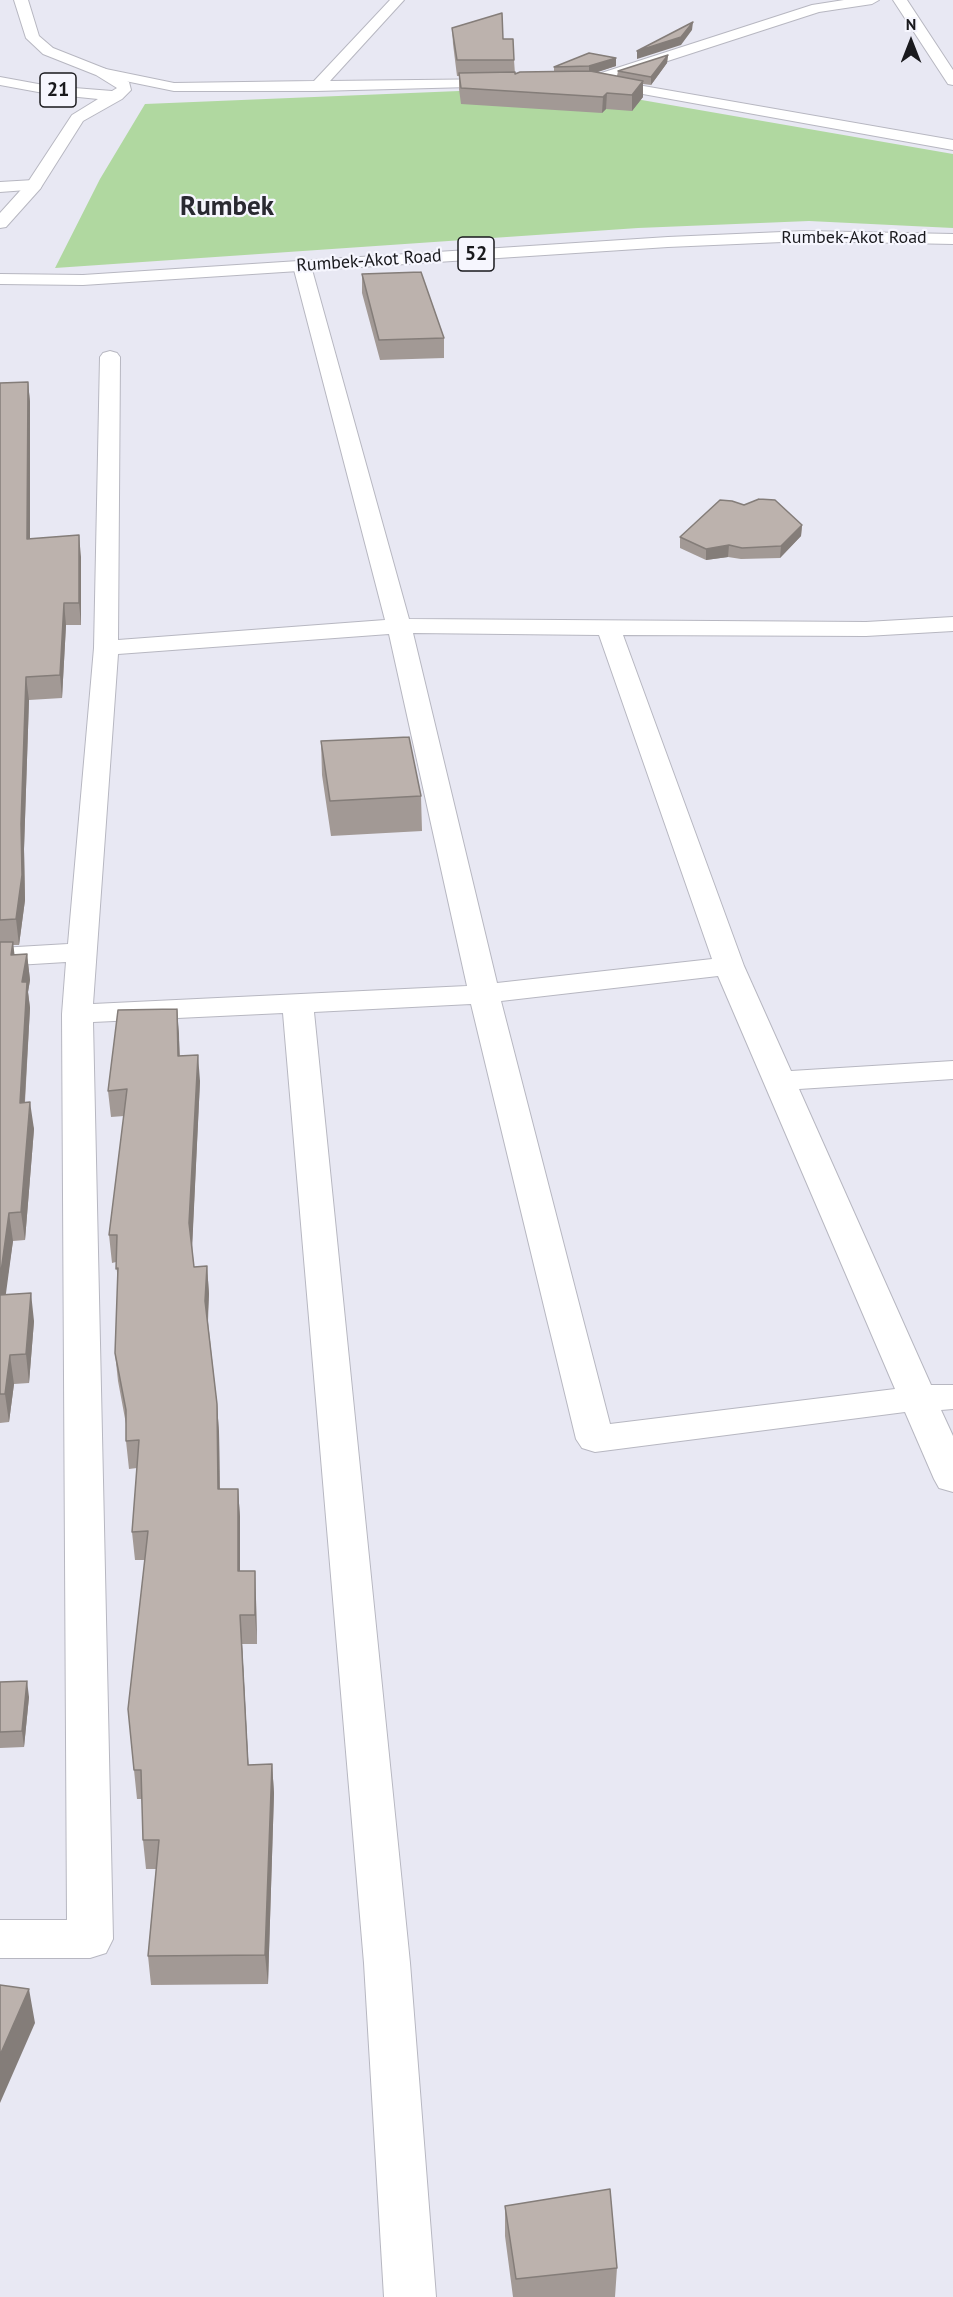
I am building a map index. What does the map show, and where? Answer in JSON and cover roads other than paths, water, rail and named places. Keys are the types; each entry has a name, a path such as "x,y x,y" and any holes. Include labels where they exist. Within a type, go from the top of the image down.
{"street":[{"path":"0,223 34,185 77,118 124,90 124,85 101,72 48,51 33,38 21,0"},
{"path":"316,87 397,0"},
{"path":"590,81 817,8 872,0"},
{"path":"900,0 947,63 953,81"},
{"path":"48,51 56,70 49,90 77,118"},
{"name":"21","path":"0,70 21,70"},
{"name":"21","path":"56,70 101,72"},
{"path":"101,72 174,87 316,87 519,82"},
{"name":"21","path":"0,81 49,90 117,96"},
{"path":"555,81 590,81 953,145"},
{"path":"117,96 137,95 174,87"},
{"path":"0,187 34,185"},
{"name":"Rumbek-Akot Road","path":"0,279 83,280 668,242 782,237 898,236 953,239"},
{"path":"302,266 399,626 484,994 595,1439 935,1397"},
{"path":"0,1939 90,1939 77,1014 106,648 110,357"},
{"path":"106,648 399,626 866,629 953,624"},
{"path":"609,628 729,966 779,1081 935,1397 953,1479"},
{"path":"0,957 81,952"},
{"path":"77,1014 484,994 729,966"},
{"path":"298,1004 387,1963 410,2297"},
{"path":"779,1081 953,1070"}],"district":[{"name":"Rumbek","path":"227,207"}]}
